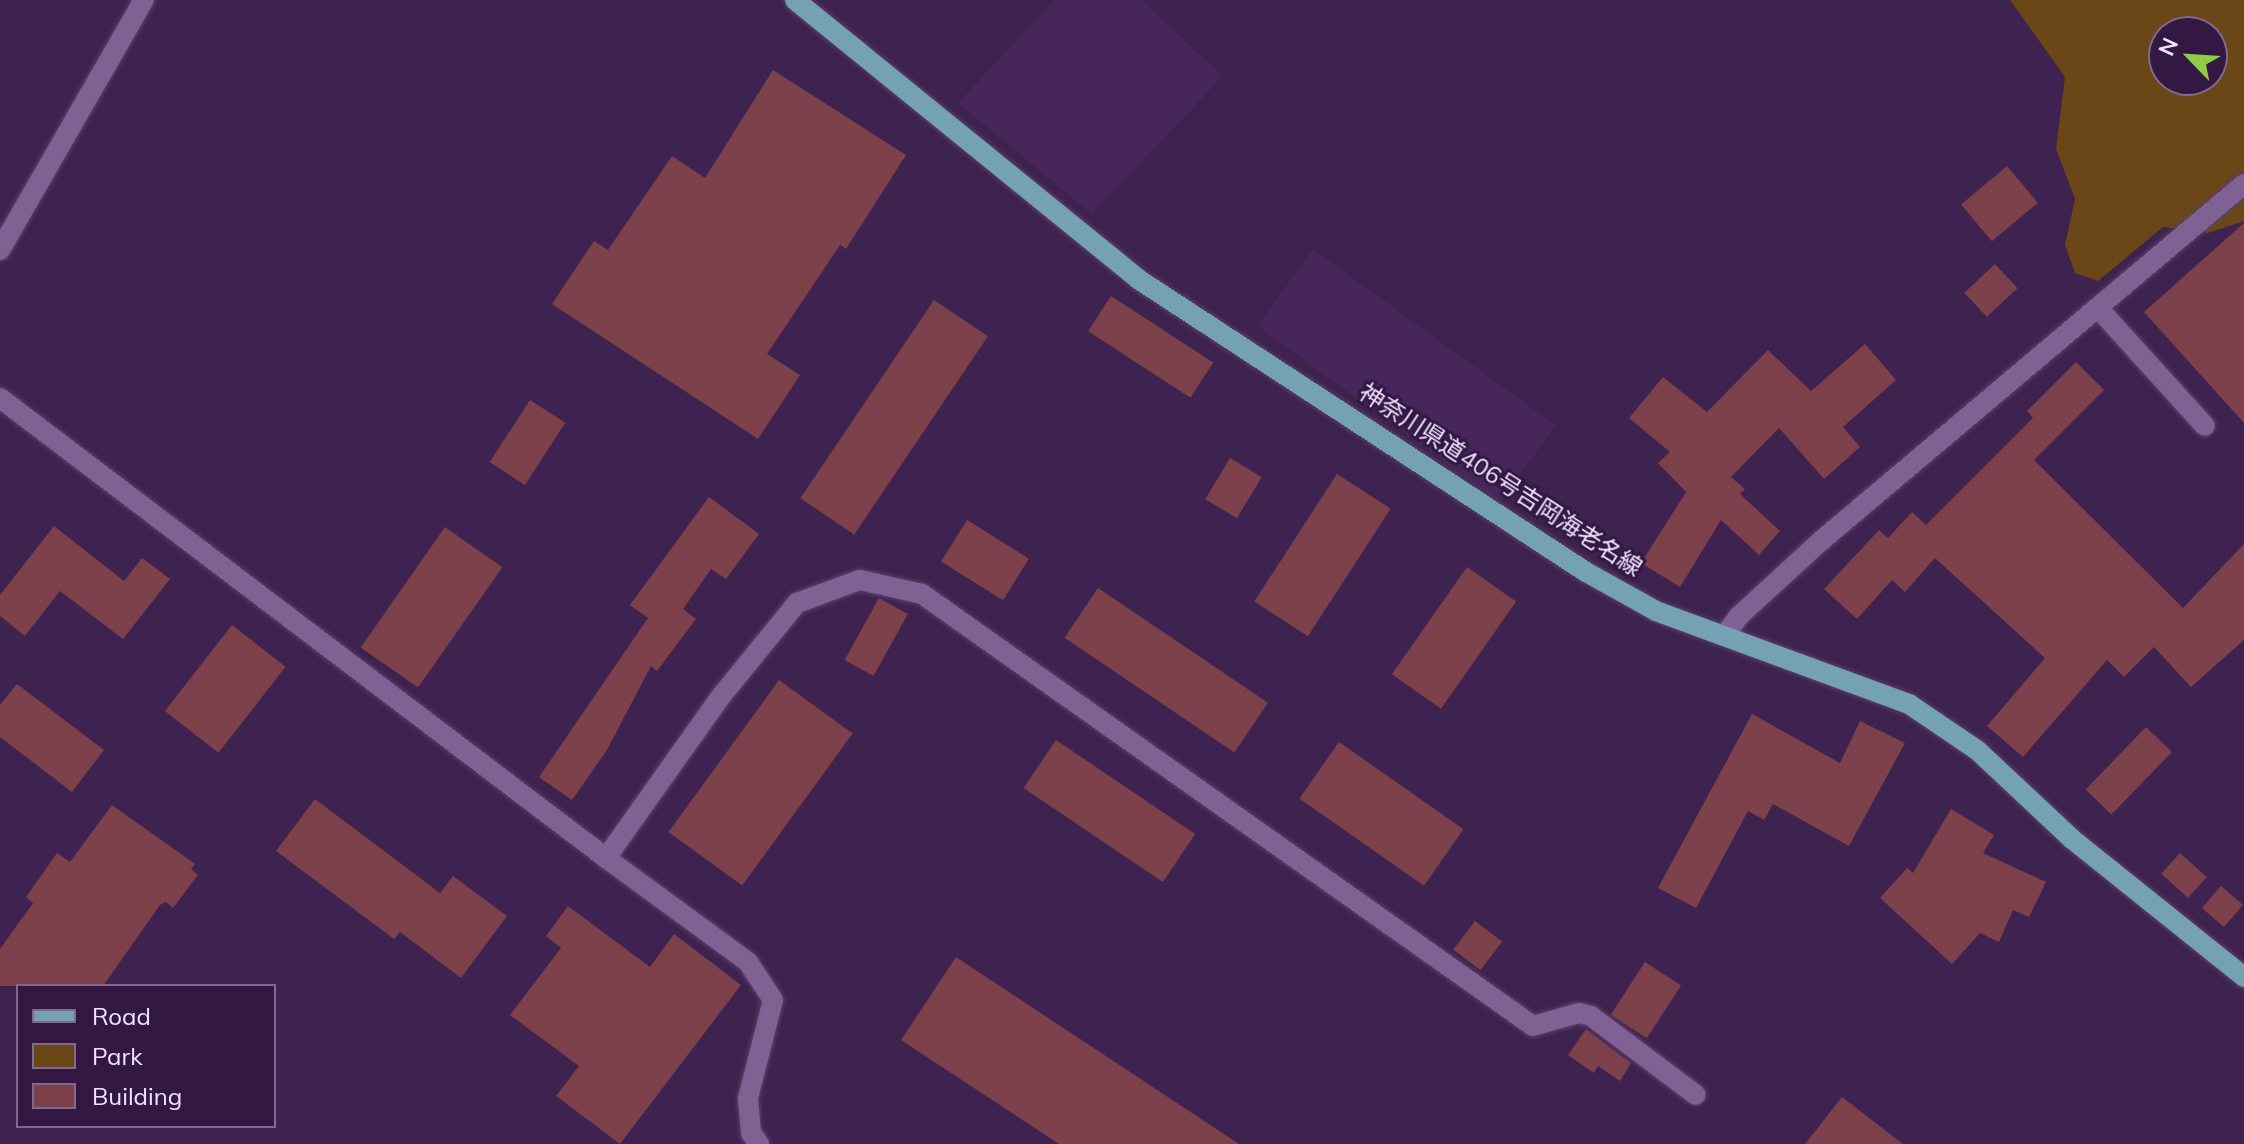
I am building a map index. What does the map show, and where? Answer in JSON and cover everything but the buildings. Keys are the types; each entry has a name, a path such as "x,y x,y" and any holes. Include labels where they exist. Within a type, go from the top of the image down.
{"main road":[{"name":"神奈川県道406号吉岡海老名線","path":"795,0 1138,279 1586,572 1656,611 1909,704 1977,750 2072,839 2244,977"}],"street":[{"path":"0,250 144,0"},
{"path":"1724,636 1739,616 1822,540 2244,184"},
{"path":"2098,308 2205,426"},
{"path":"0,398 606,858 748,962 773,1000 748,1098 751,1133 759,1144"},
{"path":"606,858 722,695 797,603 860,580 922,594 1533,1026 1579,1013 1591,1016 1696,1095"}],"shaded area":[{"path":"1054,0 1141,0 1223,76 1092,214 958,103"},
{"path":"1313,249 1556,425 1500,502 1257,326"}],"green space":[{"path":"2010,0 2244,0 2244,221 2208,233 2163,227 2098,281 2075,273 2065,245 2075,199 2056,149 2065,77"}]}
